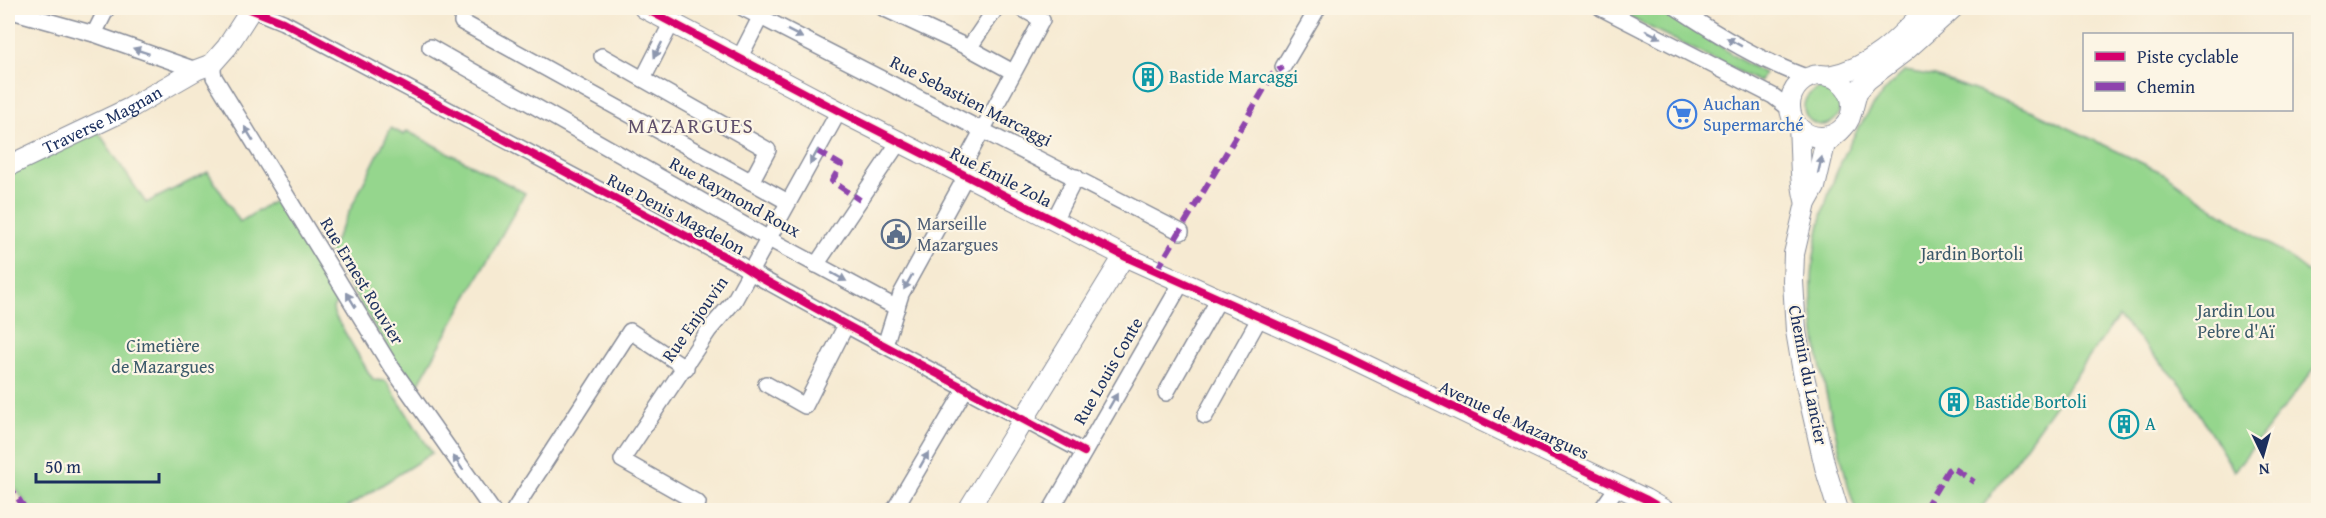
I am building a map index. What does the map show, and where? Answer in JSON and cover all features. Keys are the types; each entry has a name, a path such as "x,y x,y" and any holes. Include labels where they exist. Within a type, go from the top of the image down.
{"street":[{"path":"94,34 107,8"},
{"path":"8,10 204,67 226,47 250,8"},
{"name":"Rue Denis Magdelon","path":"250,8 280,15 846,325 1084,452"},
{"name":"Rue Émile Zola","path":"644,8 839,111 1124,256 1351,358"},
{"name":"Rue Sebastien Marcaggi","path":"743,8 763,12 1181,232"},
{"path":"883,8 969,48 1013,72"},
{"path":"969,48 996,8"},
{"path":"885,345 901,294 966,176 964,164 1042,20 1022,8"},
{"path":"1283,68 1318,8"},
{"path":"1601,8 1773,96 1790,109 1799,128 1806,133 1823,137 1840,131 1847,123 1857,92 1867,80 1905,51 1953,8"},
{"path":"1677,8 1786,70 1839,81 1847,89 1852,111"},
{"path":"1790,109 1794,90 1818,77 1842,74 1879,55 1897,41 1927,8"},
{"path":"740,57 763,12"},
{"path":"462,22 789,202"},
{"path":"643,79 672,22"},
{"name":"Rue Raymond Roux","path":"430,47 769,239 897,308"},
{"path":"602,56 768,150 751,182"},
{"name":"Traverse Magnan","path":"8,166 130,108 204,67"},
{"name":"Rue Ernest Rouvier","path":"204,67 214,77 390,365 492,510"},
{"name":"Rue Enjouvin","path":"693,510 698,503 622,460 686,368 709,330 734,301 839,111"},
{"name":"Chemin du Lancier","path":"1799,128 1802,161 1801,187 1806,203"},
{"name":"Chemin du Lancier","path":"1838,510 1825,467 1796,331 1793,300 1794,254 1806,203 1815,187 1825,144 1840,131"},
{"path":"816,265 899,142"},
{"path":"1054,220 1076,177"},
{"path":"968,510 1124,256"},
{"name":"Rue Louis Conte","path":"1053,510 1182,282"},
{"path":"1166,393 1219,299"},
{"path":"1205,416 1260,317"},
{"path":"766,384 805,406 846,325"},
{"path":"514,510 630,331 686,368"},
{"name":"Avenue de Mazargues","path":"1351,358 1664,510"},
{"path":"894,510 966,388"},
{"path":"1601,510 1618,486"}],"green space":[{"path":"1611,8 1667,8 1737,58 1764,73 1759,82"},
{"name":"Jardin Bortoli","path":"1905,71 1935,76 2033,111 2165,174 2283,253 2318,280 2318,364 2234,471 2182,385 2118,317 1980,510 1856,510 1849,490 1820,364 1813,317 1812,271 1824,208 1849,145 1865,117 1884,92"},
{"path":"1822,89 1834,95 1840,107 1834,119 1822,125 1810,119 1804,107 1810,95"},
{"path":"391,128 404,135 407,131 525,193 414,392 329,252"},
{"name":"Cimetière de Mazargues","path":"97,130 146,203 208,172 240,222 280,197 339,300 333,308 334,314 370,375 374,380 386,381 432,453 343,510 31,510 8,478 8,174"}],"marked path":[{"path":"1157,270 1273,74 1283,67"},
{"path":"817,151 841,165 832,181 860,200"},
{"path":"1928,510 1928,503 1952,467 1974,482"},
{"path":"8,484 26,510"}],"cycle path":[{"path":"644,8 839,111 1124,256 1351,358 1664,510"},
{"path":"250,9 283,22 739,264 846,325 1084,452"}],"place":[{"name":"Bastide Marcaggi","path":"1148,77"},
{"name":"Auchan Supermarché","path":"1682,114"},
{"name":"Marseille Mazargues","path":"896,234"},
{"name":"Bastide Bortoli","path":"1954,402"},
{"name":"A","path":"2124,424"}],"district":[{"name":"MAZARGUES","path":"691,126"}],"park label":[{"name":"Jardin Lou Pebre d'Aï","path":"2236,321"}]}
